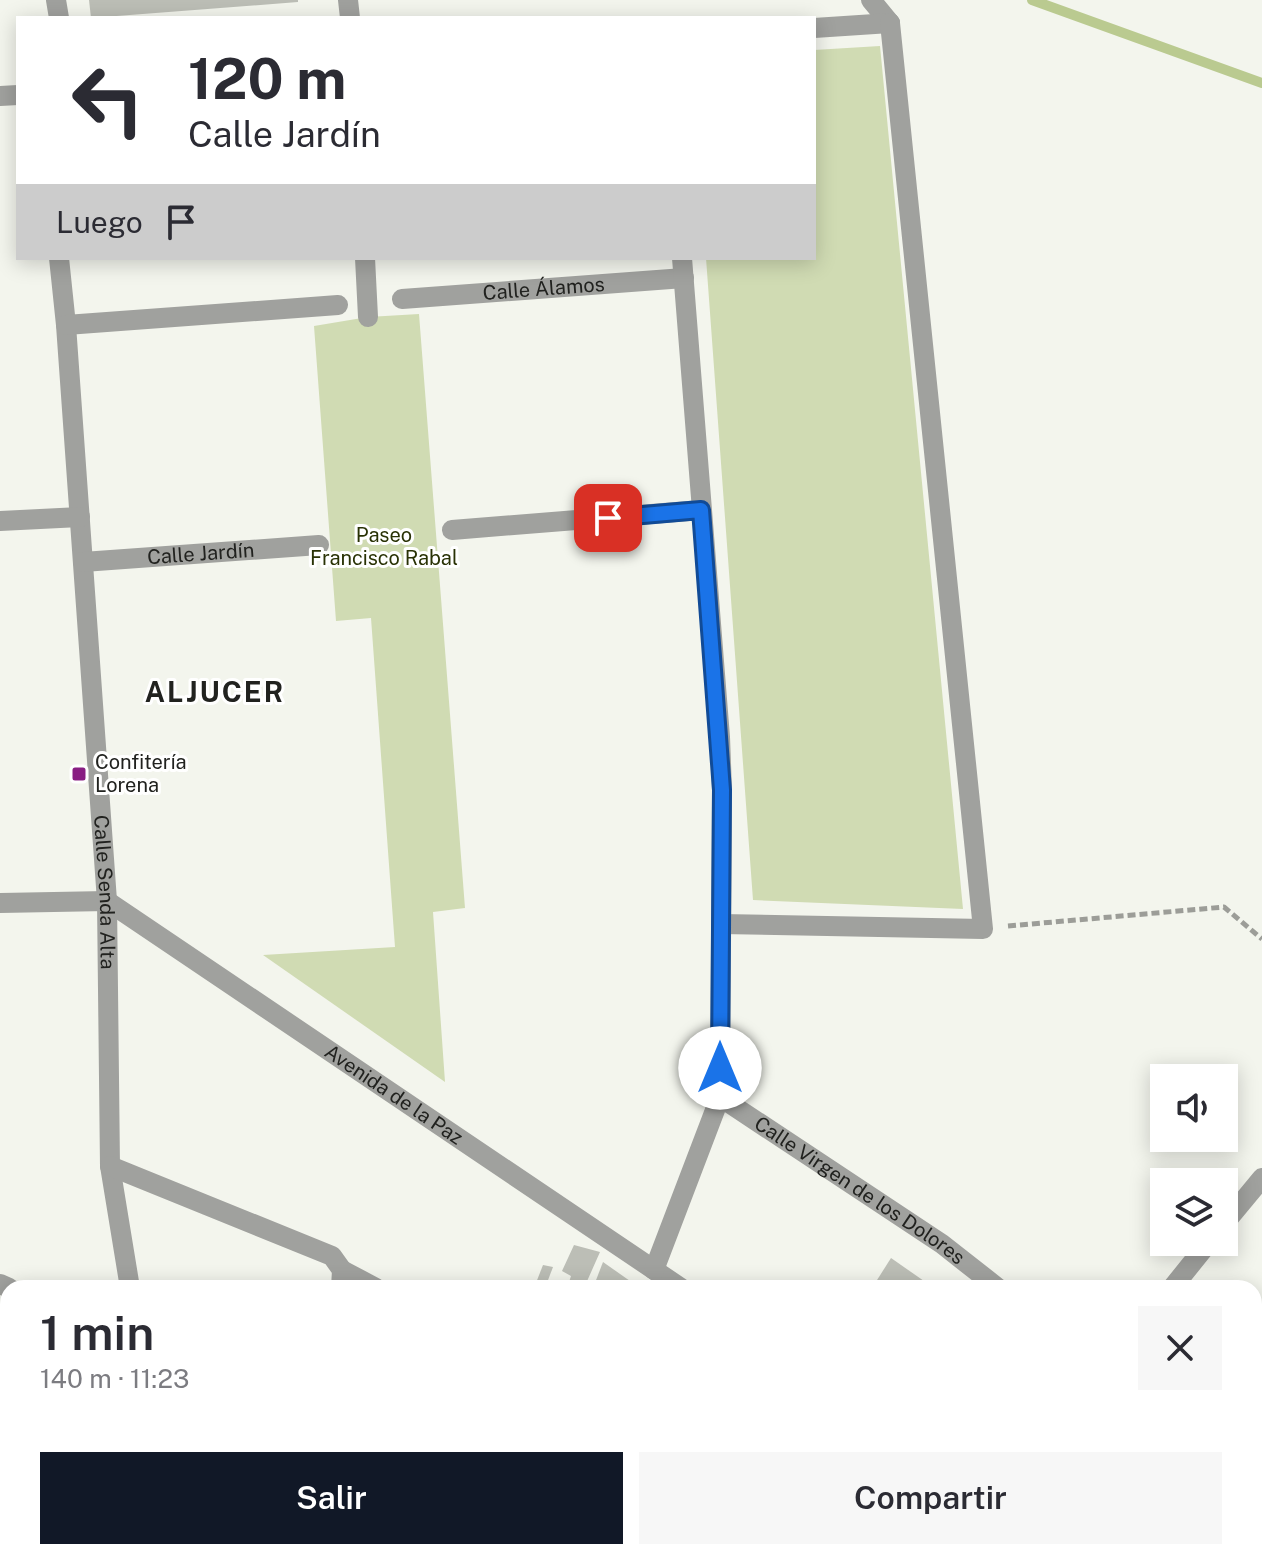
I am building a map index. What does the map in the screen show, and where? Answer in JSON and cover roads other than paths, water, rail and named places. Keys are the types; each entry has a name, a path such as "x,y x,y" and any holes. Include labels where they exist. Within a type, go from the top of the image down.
{"street":[{"path":"721,924 983,929 890,23 871,0"},
{"path":"816,28 890,23"},
{"name":"Calle Senda Alta","path":"59,260 107,901 110,1166 129,1280"},
{"path":"365,260 368,317"},
{"path":"654,1270 720,1097 720,737 683,268"},
{"name":"Calle Álamos","path":"402,299 683,268"},
{"path":"66,325 338,305"},
{"path":"452,530 701,510"},
{"path":"0,521 80,517"},
{"name":"Calle Jardín","path":"83,562 319,545"},
{"path":"0,903 107,901"},
{"name":"Avenida de la Paz","path":"107,901 669,1280"},
{"name":"Calle Virgen de los Dolores","path":"720,1097 942,1244 988,1280"},
{"path":"110,1166 332,1256 342,1279"},
{"path":"1238,1207 1262,1178"},
{"path":"1178,1280 1198,1256"}],"waterway":[{"path":"1032,0 1262,83"}],"place":[{"name":"Confitería Lorena","path":"79,774"}],"district":[{"name":"ALJUCER","path":"215,692"}],"park label":[{"name":"Paseo Francisco Rabal","path":"384,546"}]}
